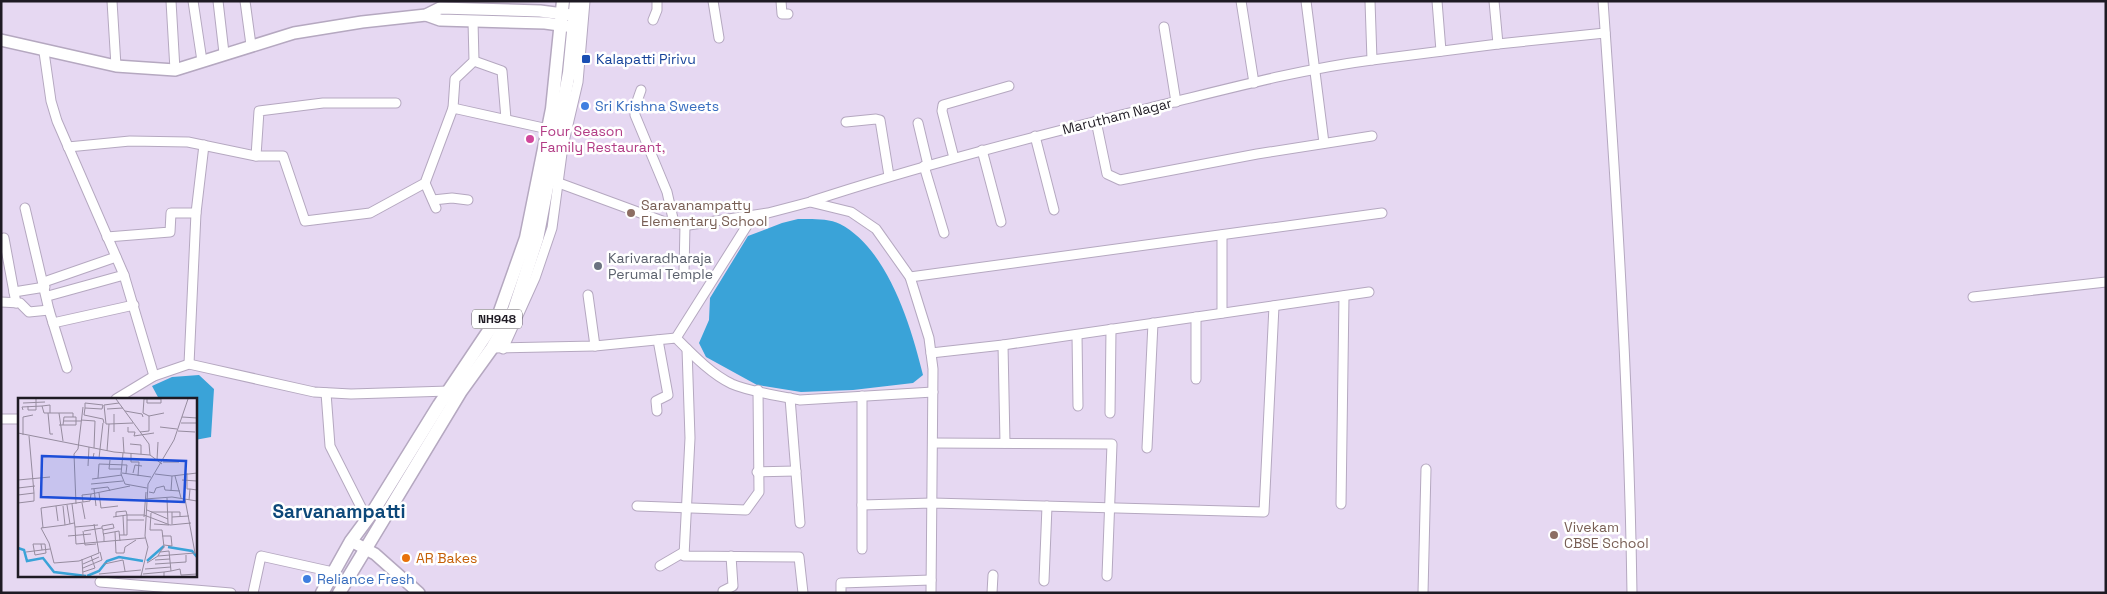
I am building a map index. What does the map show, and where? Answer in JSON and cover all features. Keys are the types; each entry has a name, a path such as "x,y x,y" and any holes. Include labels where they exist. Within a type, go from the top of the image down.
{"highway":[{"name":"NH948","path":"338,593 461,390 498,348 514,310 553,181 576,1"},
{"name":"NH948","path":"322,593 351,541 498,317 526,238 548,128 562,9"}],"main road":[{"path":"1,40 44,52 116,66 175,70 224,53 294,33 362,22 426,15 440,8 562,9 574,21"},
{"path":"426,15 440,20 545,23 562,9"},
{"path":"351,541 375,554 419,593"}],"street":[{"path":"112,1 116,66"},
{"path":"171,1 175,70"},
{"path":"192,1 202,61"},
{"path":"218,1 224,53"},
{"path":"245,1 251,45"},
{"path":"553,181 578,82 585,1"},
{"path":"653,20 657,10 656,1"},
{"path":"713,1 720,38"},
{"path":"780,1 782,14 788,14"},
{"path":"1241,1 1254,83"},
{"path":"1306,1 1324,143"},
{"path":"1370,1 1372,60"},
{"path":"1437,1 1441,51"},
{"path":"1494,1 1498,44"},
{"path":"1603,1 1625,368 1632,593"},
{"path":"468,200 452,198 434,204 426,183 452,108 455,79 474,61 472,21"},
{"path":"1164,27 1176,102"},
{"name":"Marutham Nagar","path":"553,181 674,223 685,225 753,216 810,202 889,176 1035,136 1316,68 1498,44 1605,33"},
{"path":"44,52 51,100 68,147 124,275 154,376"},
{"path":"474,61 502,71 506,119"},
{"path":"954,158 942,111 943,106 1009,86"},
{"path":"641,90 635,107 635,115 667,192 674,223"},
{"path":"256,156 259,110 323,103 396,103"},
{"path":"452,108 548,128"},
{"path":"846,122 876,118 880,120 889,176"},
{"path":"1096,121 1107,174 1120,180 1257,154 1372,136"},
{"path":"918,123 926,166 944,233"},
{"path":"1035,136 1054,210"},
{"path":"68,147 130,141 188,142 256,156 283,156 305,221 370,212 426,183"},
{"path":"189,364 196,213 204,144"},
{"path":"982,150 1001,222"},
{"path":"810,202 851,212 876,229 910,277 929,338 934,369 931,593"},
{"path":"25,208 46,288 49,310 67,368"},
{"path":"107,237 170,232 172,213 196,213"},
{"path":"910,277 1382,213"},
{"path":"676,338 753,216"},
{"path":"684,272 685,225"},
{"path":"1222,235 1222,313"},
{"path":"4,238 16,303"},
{"path":"46,288 116,256"},
{"path":"14,292 124,275"},
{"path":"1973,297 2106,282"},
{"path":"931,353 1003,345 1369,292"},
{"path":"588,295 595,346"},
{"path":"1341,504 1344,296"},
{"path":"1,302 20,303 29,312 49,310"},
{"path":"53,323 134,305"},
{"path":"862,504 932,503 1264,512 1274,306"},
{"path":"1196,317 1196,379"},
{"path":"1147,448 1153,323"},
{"path":"1110,413 1111,329"},
{"path":"1077,334 1078,406"},
{"path":"498,348 595,346 676,338"},
{"path":"676,338 687,349 733,384 790,398 800,400 933,392"},
{"path":"656,411 656,401 668,395 658,340"},
{"path":"1003,345 1005,443"},
{"path":"687,349 690,438 684,556 799,557 803,593"},
{"path":"118,398 154,376 189,364 326,393 448,391"},
{"path":"638,506 746,510 758,492 758,390"},
{"path":"326,393 330,446 367,519"},
{"path":"862,396 862,550"},
{"path":"790,398 800,523"},
{"path":"1,420 18,419"},
{"path":"933,443 1112,444 1107,576"},
{"path":"1424,593 1426,469"},
{"path":"757,472 796,471"},
{"path":"1044,581 1047,506"},
{"path":"660,566 684,552"},
{"path":"254,593 260,556 333,572"},
{"path":"723,591 733,586 731,556"},
{"path":"992,593 993,575"},
{"path":"842,593 841,583 931,580"},
{"path":"100,582 231,593"}],"water":[{"path":"798,219 825,220 840,224 857,236 872,251 895,290 912,334 923,375 913,383 853,390 801,392 757,385 706,357 699,343 709,320 710,298 748,236"},
{"path":"199,375 214,389 211,437 196,440 196,398 158,398 152,386 172,377"}],"place":[{"name":"Kalapatti Pirivu","path":"586,59"},
{"name":"Sri Krishna Sweets","path":"585,106"},
{"name":"Four Season Family Restaurant,","path":"530,139"},
{"name":"Saravanampatty Elementary School","path":"631,213"},
{"name":"Karivaradharaja Perumal Temple","path":"598,266"},
{"name":"Vivekam CBSE School","path":"1554,535"},
{"name":"AR Bakes","path":"406,558"},
{"name":"Reliance Fresh","path":"307,579"}],"district":[{"name":"Sarvanampatti","path":"339,511"}]}
